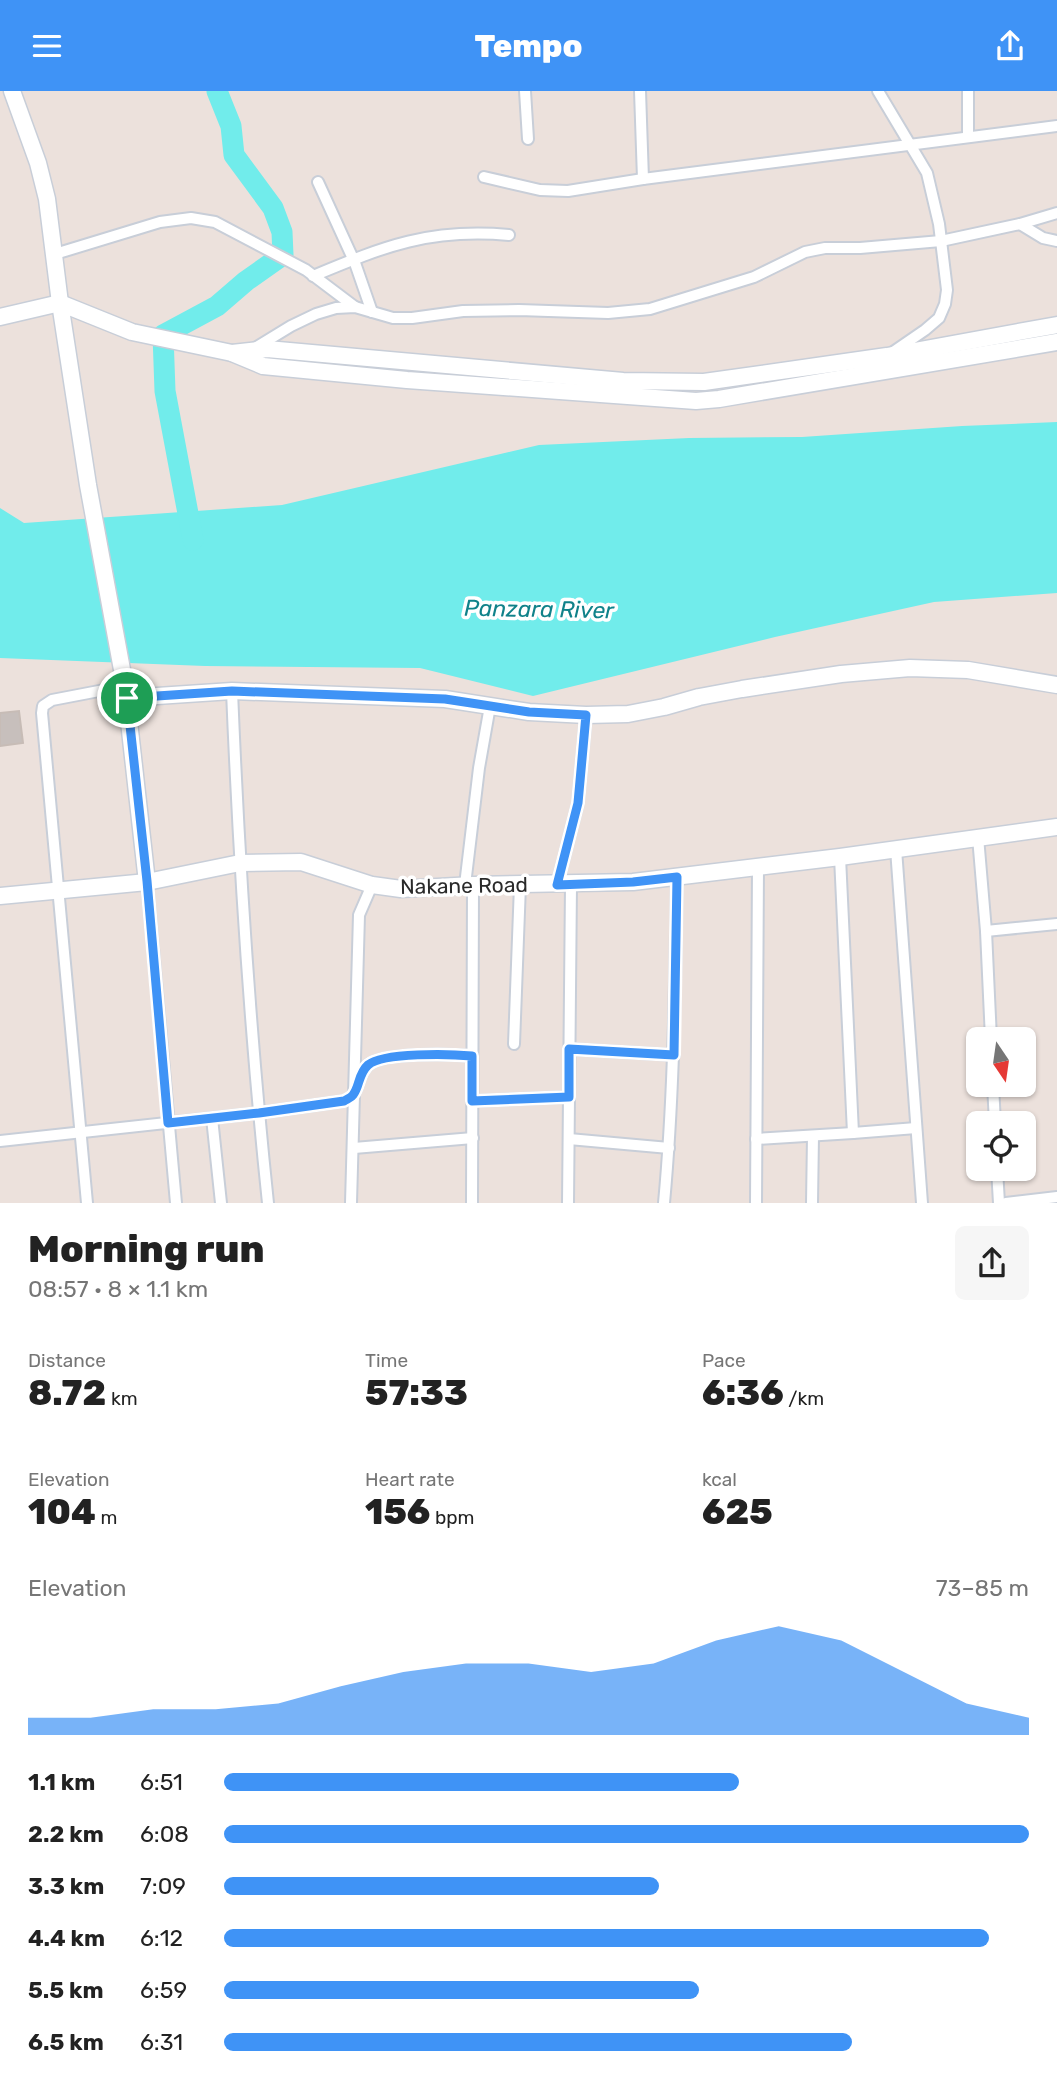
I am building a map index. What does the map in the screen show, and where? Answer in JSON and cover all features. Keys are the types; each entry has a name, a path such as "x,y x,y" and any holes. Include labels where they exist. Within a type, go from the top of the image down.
{"street":[{"path":"12,91 38,163 47,199 88,485 125,685 147,881 176,1203"},
{"path":"525,91 528,139"},
{"path":"640,91 643,179"},
{"path":"878,91 927,173 939,224 947,290 939,319 888,364"},
{"path":"968,91 968,137"},
{"path":"484,177 540,190 568,191 643,179 1057,127"},
{"path":"318,182 353,259 372,312"},
{"path":"253,349 291,326 336,308 355,307 393,318 463,311 608,313 650,309 754,277 805,252 825,248 860,248 941,241 1057,213"},
{"path":"55,254 160,222 191,218 215,222 310,273 355,307"},
{"path":"1020,224 1043,238 1057,241"},
{"path":"310,273 407,241 432,236 458,233 509,235"},
{"path":"0,317 60,303 132,332 232,353 264,366 407,380 696,401 730,397 888,364 1055,325 1057,345 888,364 674,383 623,381 267,349 232,353"},
{"path":"87,1203 42,713 43,706 52,700 125,685 445,699 529,712 586,715 628,714 742,689 841,674 911,669 968,670 1057,685"},
{"path":"232,691 240,863 268,1203"},
{"path":"472,1203 469,885 479,768 490,706"},
{"path":"568,1203 569,1049 564,885 578,803 586,715"},
{"name":"Nakane Road","path":"0,896 147,881 240,863 301,862 372,885 401,889 633,882 1057,827"},
{"path":"978,837 990,1027"},
{"path":"896,849 922,1203"},
{"path":"840,857 853,1133"},
{"path":"756,1203 758,867"},
{"path":"664,1203 674,1055 677,877"},
{"path":"351,1203 359,915 372,885"},
{"path":"514,1044 520,885"},
{"path":"986,931 1057,924"},
{"path":"569,1049 674,1055"},
{"path":"0,1141 259,1113 344,1101 353,1095 360,1075 375,1061 453,1054 472,1056"},
{"path":"472,1101 569,1097"},
{"path":"212,1118 221,1203"},
{"path":"756,1139 916,1128"},
{"path":"811,1203 813,1136"},
{"path":"354,1148 472,1138"},
{"path":"569,1139 669,1148"},
{"path":"998,1181 999,1203"},
{"path":"1006,1203 1057,1197"}],"water":[{"name":"Panzara River","path":"1057,422 1057,593 934,602 775,637 533,696 420,668 205,666 0,658 0,508 24,523 282,505 539,445 689,438 802,437"}],"building":[{"path":"19,711 23,743 0,746 0,713"}],"waterway":[{"path":"193,540 165,391 163,335 217,306 283,255 282,232 273,208 234,155 231,126 217,91"}],"route":[{"path":"232,691 445,699 529,712 586,715 578,803 557,885 677,877 674,1055 569,1049 569,1097 472,1101 472,1056 453,1054 387,1058 367,1066 360,1075 353,1095 344,1101 168,1123 147,881 127,698 232,691"}]}
